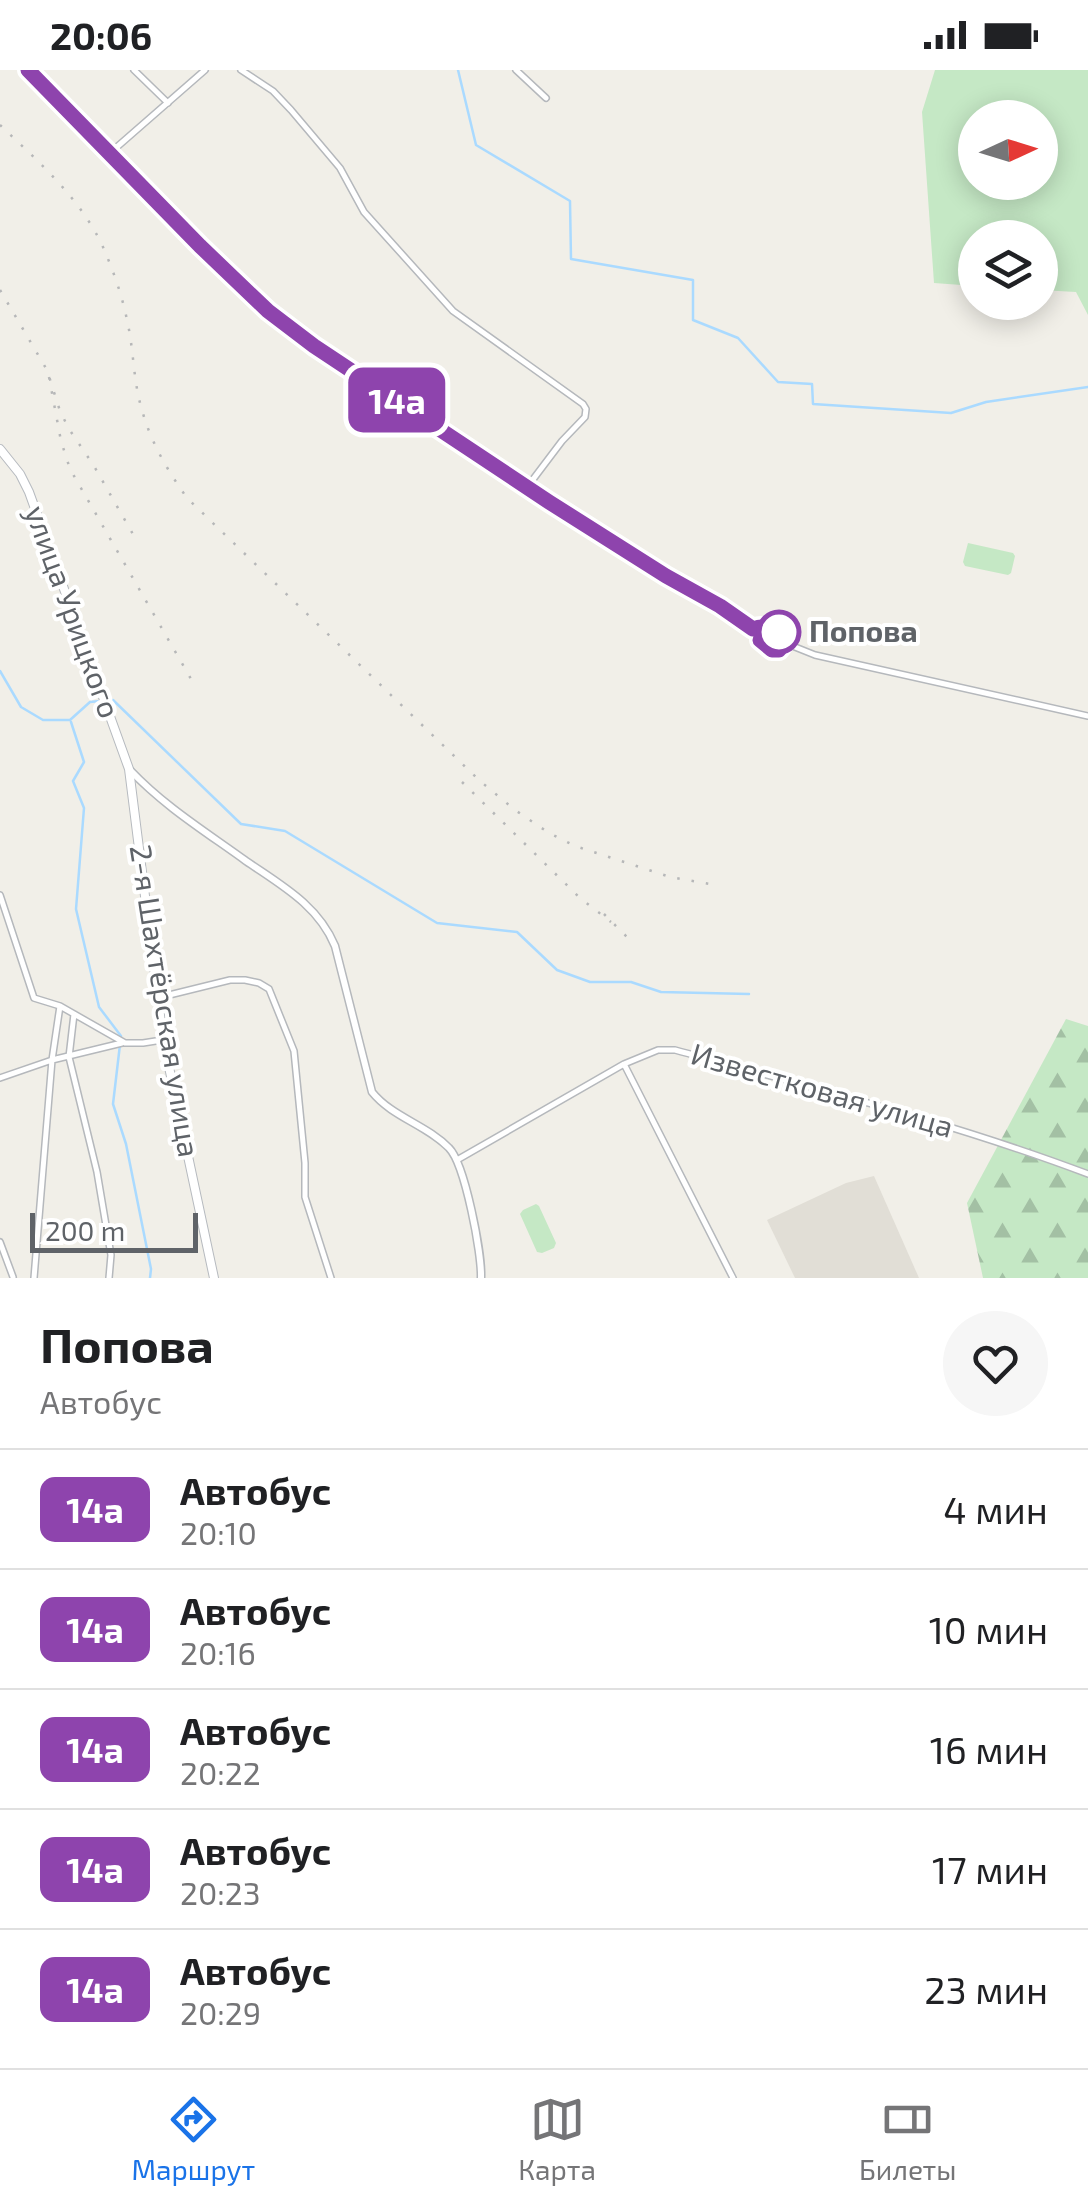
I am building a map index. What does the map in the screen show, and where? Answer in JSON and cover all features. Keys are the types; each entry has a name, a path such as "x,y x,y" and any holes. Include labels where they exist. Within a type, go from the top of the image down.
{"main road":[{"name":"улица Урицкого","path":"0,448 29,492 104,695 131,781"},
{"name":"2-я Шахтёрская улица","path":"131,781 164,1040 214,1278"}],"street":[{"path":"28,70 200,246 268,311 314,346 666,576 720,606 753,629 772,650 779,650 785,642"},
{"path":"134,70 168,103"},
{"path":"110,153 205,70"},
{"path":"241,70 292,110 340,168 364,212 453,310 576,397 586,410 585,417 528,487"},
{"path":"516,70 546,98"},
{"path":"753,629 764,626 776,630 785,642 816,655 1088,716"},
{"path":"130,769 164,803 302,900 319,918 334,946 372,1092 445,1144 457,1160 478,1244 481,1278"},
{"path":"0,896 34,998 60,1006 125,1043"},
{"path":"157,998 230,980 245,980 269,988 294,1051 305,1197 330,1278"},
{"path":"34,1278 60,1006"},
{"path":"74,1014 69,1056 100,1188 111,1255 109,1278"},
{"path":"0,1078 52,1060 125,1043 164,1040"},
{"name":"Известковая улица","path":"457,1160 624,1064 658,1050 675,1050 928,1120 1088,1174"},
{"path":"624,1064 732,1278"},
{"path":"0,1242 13,1277"}],"shaded area":[{"path":"874,1176 919,1278 795,1278 767,1220 846,1183"}],"green space":[{"path":"935,70 1088,70 1088,315 1076,292 1058,291 1058,220 958,220 958,285 934,283 922,112"},
{"path":"968,543 1013,553 1011,573 965,566"},
{"path":"1066,1019 1088,1026 1088,1278 983,1278 967,1203"},
{"path":"536,1204 556,1243 542,1253 537,1252 520,1214"}],"waterway":[{"path":"458,70 476,145 570,201 571,259 693,280 693,320 738,338 778,382 812,384 813,404 951,413 986,402 1088,387"},
{"path":"0,671 21,707 43,720 70,720 90,702 100,701"},
{"path":"108,700 113,700 241,824 285,831 437,923 517,932 557,970 590,982 631,982 661,992 749,994"},
{"path":"71,722 84,762 73,781 84,808 76,909 99,1007 121,1036 113,1104 126,1144 150,1278"}],"railway":[{"path":"0,125 71,197 94,229 125,311 146,422 187,498 480,781 515,810 575,846 670,877 716,885"},
{"path":"0,290 47,370 69,429 134,536"},
{"path":"49,377 70,469 191,679"},
{"path":"462,782 580,898 611,922"},
{"path":"604,914 632,942"}],"bus line":[{"name":"14а","path":"28,70 268,311 314,346 549,502 753,629 764,626 776,630 785,642 779,650 772,650 760,640"}],"place":[{"name":"Попова","path":"779,632"}]}
